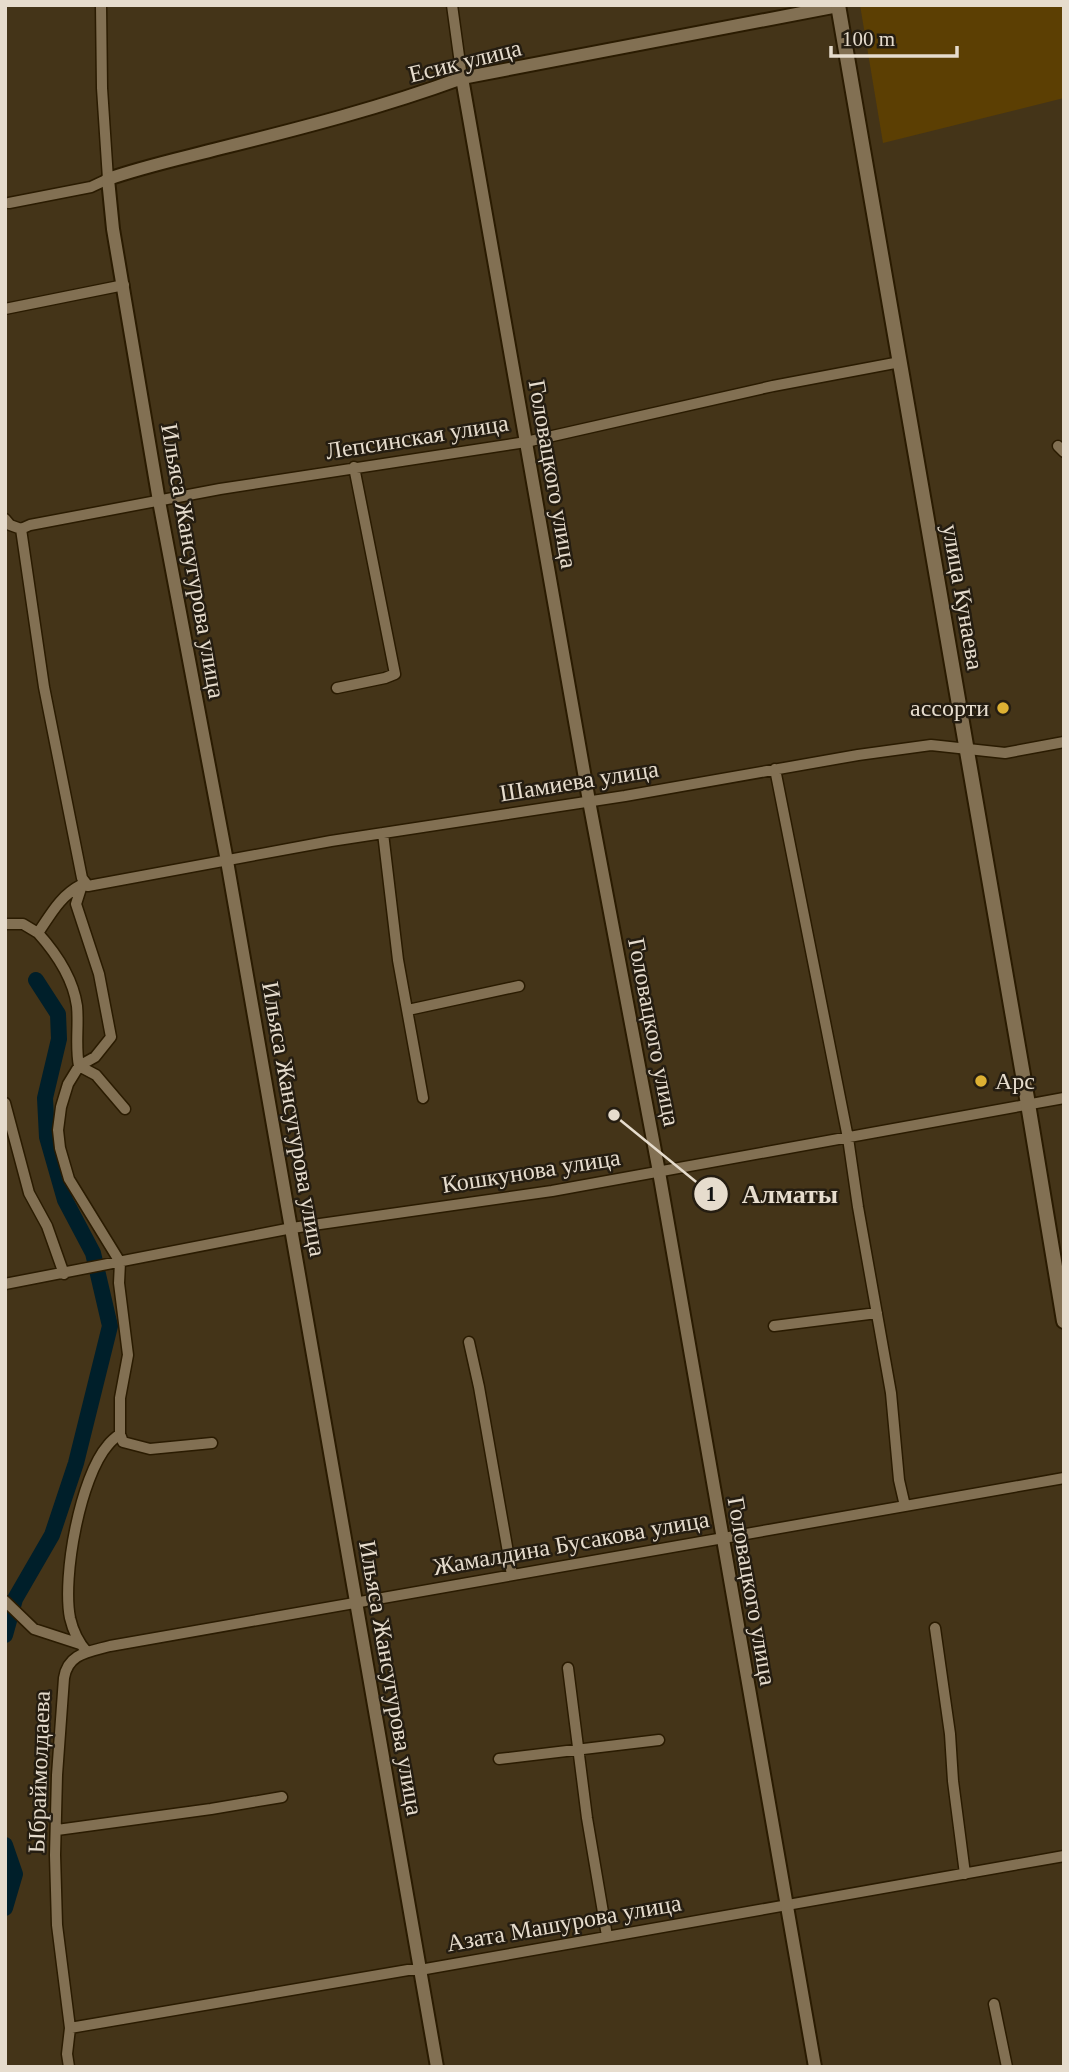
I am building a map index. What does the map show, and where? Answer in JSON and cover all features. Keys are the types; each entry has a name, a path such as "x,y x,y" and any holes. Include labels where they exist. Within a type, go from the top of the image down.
{"main road":[{"name":"улица Кунаева","path":"838,6 1064,1321"}],"street":[{"path":"9,203 91,187 108,179 102,88 101,5"},
{"name":"Головацкого улица","path":"452,5 462,78 589,801 659,1172 815,2067"},
{"name":"Есик улица","path":"108,179 150,165 339,117 419,94 462,78 838,6"},
{"name":"Ильяса Жансугурова улица","path":"108,179 113,229 159,501 227,861 437,2067"},
{"path":"5,309 124,285"},
{"name":"Лепсинская улица","path":"22,530 30,525 159,501 354,467 526,442 773,386 900,362"},
{"path":"337,688 395,674 354,467"},
{"path":"5,519 10,525 22,530 55,748 85,886 76,904 99,974 111,1037 95,1057 79,1066 68,1084 58,1130 69,1179 114,1263 128,1355 120,1398 120,1434 123,1442 150,1449 212,1443"},
{"name":"Шамиева улица","path":"85,886 331,841 913,747 931,746 1005,753 1064,742"},
{"path":"775,769 848,1138 891,1393 899,1480 905,1506"},
{"path":"383,834 398,960 423,1098"},
{"path":"38,933 69,892 85,886"},
{"path":"5,924 23,924 38,933 57,954 77,1005 76,1051 79,1066"},
{"path":"408,1010 519,986"},
{"path":"79,1066 96,1075 125,1109"},
{"name":"Кошкунова улица","path":"5,1284 292,1228 552,1191 1064,1098"},
{"path":"5,1102 29,1192 47,1226 64,1274"},
{"path":"774,1325 877,1313"},
{"path":"469,1342 512,1575"},
{"path":"87,1653 80,1644 71,1619 67,1572 84,1491 107,1446 120,1434"},
{"name":"Жамалдина Бусакова улица","path":"87,1653 110,1646 1064,1478"},
{"path":"5,1601 34,1629 80,1644"},
{"path":"935,1628 965,1874"},
{"name":"Ыбраймолдаева","path":"69,2067 67,2054 70,2028 57,1925 57,1775 65,1670 71,1660 87,1653"},
{"path":"568,1668 587,1818 607,1936"},
{"path":"499,1759 659,1740"},
{"path":"57,1830 282,1797"},
{"name":"Азата Машурова улица","path":"70,2028 420,1970 1064,1856"},
{"path":"994,2004 1007,2067"}],"shaded area":[{"path":"860,5 1064,5 1064,98 883,143"}],"waterway":[{"path":"5,1635 15,1599 52,1535 76,1463 110,1326 93,1253 65,1200 47,1137 45,1098 59,1039 58,1014 36,980"},
{"path":"5,1845 15,1874 5,1908"}],"place":[{"name":"ассорти","path":"1003,708"},
{"name":"Арс","path":"981,1081"},
{"name":"Алматы","path":"614,1115"}]}
